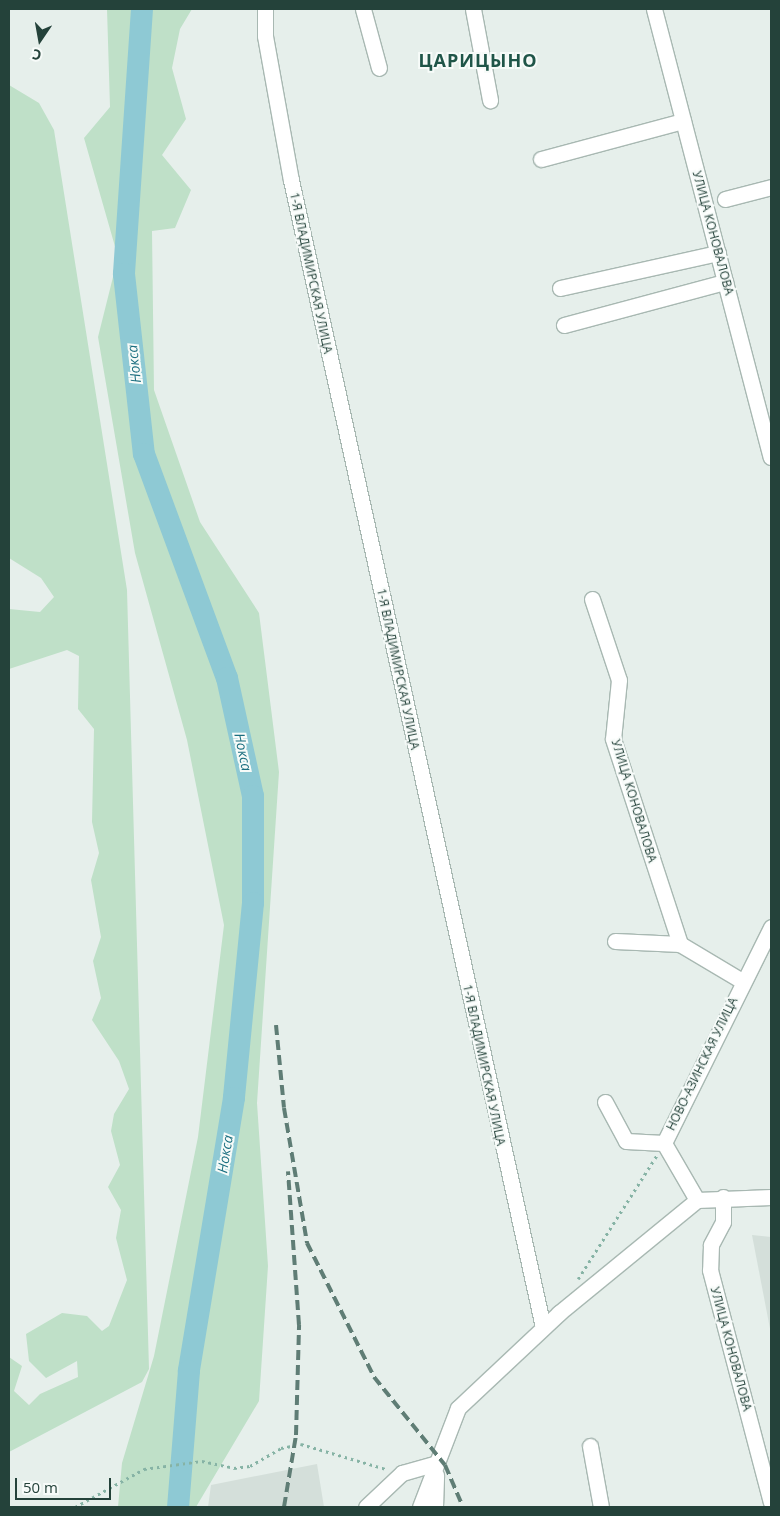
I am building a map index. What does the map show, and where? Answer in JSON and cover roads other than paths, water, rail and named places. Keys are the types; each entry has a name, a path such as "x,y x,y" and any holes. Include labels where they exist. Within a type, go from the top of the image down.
{"street":[{"name":"1-Я ВЛАДИМИРСКАЯ УЛИЦА","path":"265,9 265,36 291,180 544,1327"},
{"path":"363,9 379,68"},
{"path":"473,9 490,100"},
{"name":"УЛИЦА КОНОВАЛОВА","path":"654,9 771,457"},
{"path":"541,159 683,121"},
{"path":"725,199 771,187"},
{"path":"560,288 718,253"},
{"path":"564,325 725,282"},
{"name":"УЛИЦА КОНОВАЛОВА","path":"592,599 619,680 613,739 680,944"},
{"name":"НОВО-АЗИНСКАЯ УЛИЦА","path":"697,1200 664,1142 742,981 771,927"},
{"path":"615,942 680,944 742,981"},
{"path":"605,1102 626,1141 664,1142"},
{"path":"420,1507 458,1408 544,1327 697,1200 723,1197 771,1196"},
{"name":"УЛИЦА КОНОВАЛОВА","path":"723,1197 723,1222 711,1245 710,1270 771,1502"},
{"path":"590,1446 601,1507"},
{"path":"366,1507 402,1473 436,1463"},
{"path":"435,1507 436,1463"}],"waterway":[{"name":"Нокса","path":"142,9 124,274 144,454 227,678 253,796 253,903 234,1098 189,1371 178,1507"}],"railway":[{"path":"276,1025 284,1108 307,1243 374,1377 445,1465 463,1507"},
{"path":"284,1507 296,1435 299,1325 288,1171"}],"district":[{"name":"ЦАРИЦЫНО","path":"478,60"}]}
